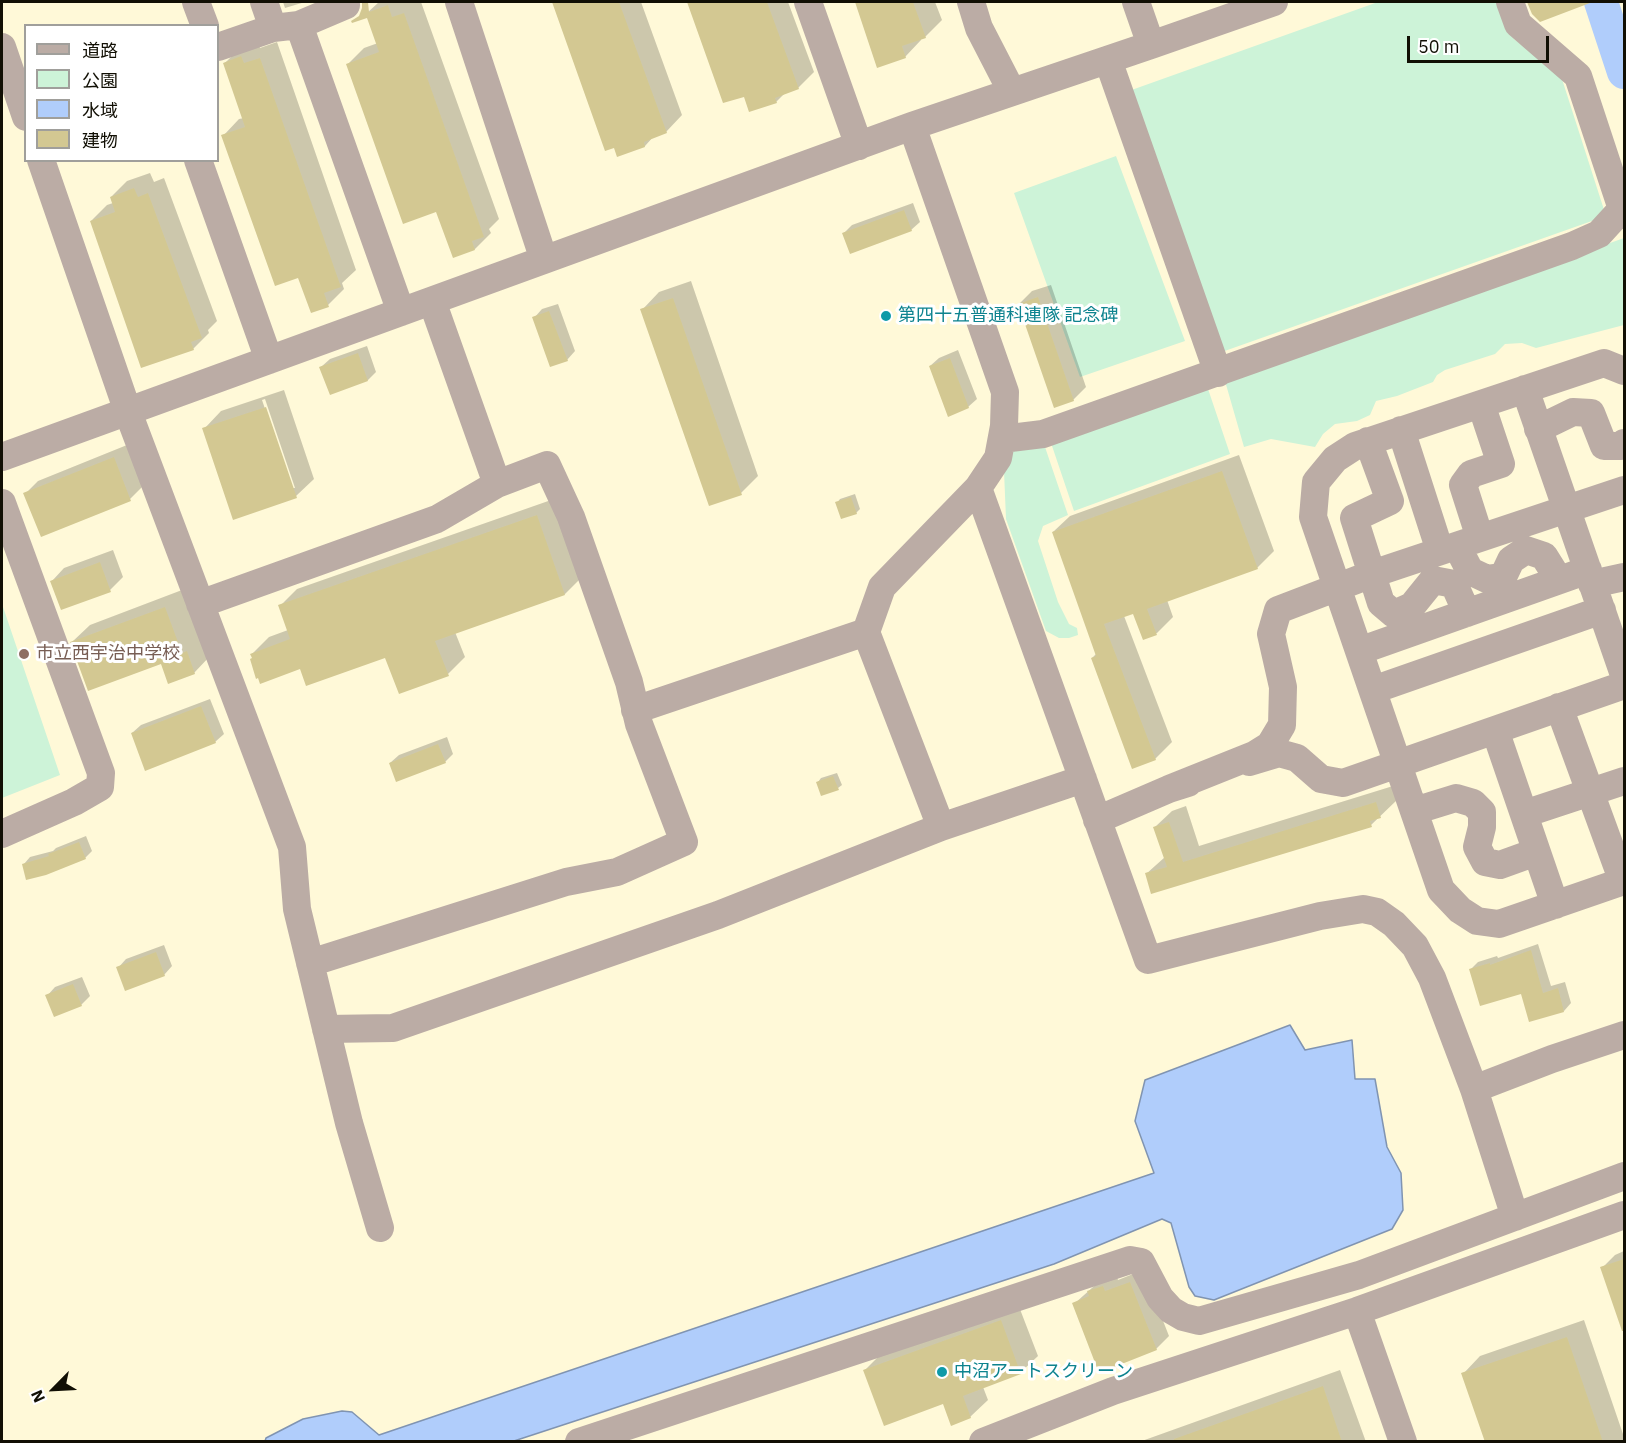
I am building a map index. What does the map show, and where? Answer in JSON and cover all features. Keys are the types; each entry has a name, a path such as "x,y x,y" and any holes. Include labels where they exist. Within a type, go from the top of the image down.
{"street":[{"path":"196,2 204,24"},
{"path":"264,2 286,26 401,312"},
{"path":"219,47 346,5 345,2"},
{"path":"459,2 544,260"},
{"path":"807,2 859,146"},
{"path":"972,2 979,28 1011,92"},
{"path":"1136,2 1151,45"},
{"path":"2,457 912,126 1274,2"},
{"path":"1002,440 1043,434 1572,246 1599,234 1623,212 1578,76 1518,24 1510,2"},
{"path":"2,47 24,111"},
{"path":"1108,60 1218,373"},
{"path":"912,126 1005,392 1004,426 998,458 978,488 882,587 866,632 941,827"},
{"path":"42,162 128,412 292,847 297,909 349,1123 380,1228"},
{"path":"199,162 269,360"},
{"path":"432,301 497,484"},
{"path":"1559,707 1624,881 1499,924 1477,921 1460,910 1441,890 1313,517 1316,482 1335,459 1355,446 1368,441 1604,363 1624,371"},
{"path":"1525,389 1624,675"},
{"path":"1459,545 1463,485 1471,474 1501,464 1481,404"},
{"path":"1538,429 1573,412 1590,413 1604,446 1620,446 1624,443"},
{"path":"1401,430 1470,571 1487,579 1503,577 1511,560 1526,550 1544,556 1559,580"},
{"path":"1368,441 1390,501 1354,518 1381,603 1394,614 1412,606 1433,580 1454,584 1467,613"},
{"path":"200,604 437,519 497,484 547,465 571,517 629,682 639,724 684,842 616,872 566,882 310,963"},
{"path":"978,488 1148,960 1320,916 1363,909 1377,912 1394,924 1416,946 1432,978 1474,1089 1515,1217"},
{"path":"1097,820 1254,754 1270,745 1282,725 1283,687 1271,634 1278,610 1337,586 1624,490"},
{"path":"2,503 101,773 100,787 74,802 2,834"},
{"path":"1359,651 1559,580 1624,577"},
{"path":"1373,690 1602,610"},
{"path":"636,710 866,632"},
{"path":"1169,789 1279,753 1297,758 1321,779 1343,783 1624,685"},
{"path":"1495,730 1555,905"},
{"path":"326,1029 393,1028 718,915 941,827 1083,779"},
{"path":"1524,814 1624,781"},
{"path":"1414,811 1456,798 1473,803 1482,813 1482,827 1477,848 1485,862 1500,866 1536,852"},
{"path":"1474,1089 1552,1059 1624,1035"},
{"path":"579,1442 1130,1260 1141,1262 1160,1299 1172,1310 1184,1317 1199,1321 1359,1275 1624,1176"},
{"path":"983,1442 1113,1391 1357,1311 1624,1215"},
{"path":"1357,1311 1403,1442"}],"green space":[{"path":"1378,2 1499,2 1514,39 1561,76 1606,216 1219,353 1126,92"},
{"path":"1116,156 1185,341 1080,377 1014,193"},
{"path":"1624,238 1624,325 1536,348 1522,343 1505,344 1495,354 1445,370 1437,375 1433,382 1397,396 1376,401 1370,415 1357,421 1335,424 1323,434 1315,447 1271,439 1244,447 1225,381"},
{"path":"1206,383 1230,454 1074,511 1049,437"},
{"path":"1045,447 1068,515 1043,526 1038,541 1058,602 1069,624 1077,628 1078,635 1069,638 1059,638 1046,631 1006,519 1004,471 1014,449"},
{"path":"2,604 60,775 2,798"}],"water":[{"path":"1290,1025 1305,1050 1352,1040 1355,1079 1375,1079 1387,1147 1401,1173 1403,1210 1392,1229 1214,1300 1195,1296 1189,1287 1171,1223 1162,1219 1054,1264 514,1441 265,1441 266,1438 303,1419 342,1411 352,1412 379,1435 1154,1173 1135,1121 1145,1080"}],"building":[{"path":"362,2 368,2 369,12 388,5 392,17 404,13 484,237 472,241 475,250 453,258 436,212 403,224 346,64 379,52 367,18 352,23 351,21 359,16"},
{"path":"552,2 619,2 667,133 644,142 645,147 617,157 614,148 605,151"},
{"path":"687,2 767,2 799,89 775,98 777,103 749,112 744,97 723,103"},
{"path":"855,2 913,2 926,38 902,46 906,58 877,68"},
{"path":"1527,2 1590,3 1540,22 1532,14"},
{"path":"241,56 244,63 260,58 341,287 324,293 329,307 311,313 298,278 275,286 221,135 245,127 223,63"},
{"path":"134,188 138,197 148,193 202,338 191,342 194,350 141,368 90,221 115,212 110,197"},
{"path":"904,210 912,231 850,254 842,233"},
{"path":"1038,297 1074,401 1054,408 1018,304"},
{"path":"673,298 742,495 709,506 640,309"},
{"path":"549,311 568,361 550,367 532,317"},
{"path":"358,353 368,381 330,395 319,367"},
{"path":"950,358 969,408 948,417 929,366"},
{"path":"266,407 297,498 233,520 202,428"},
{"path":"114,457 131,501 41,537 23,493"},
{"path":"1222,471 1258,569 1147,609 1157,635 1143,640 1133,614 1104,624 1156,760 1132,769 1091,658 1096,656 1052,532"},
{"path":"851,497 857,514 841,519 835,502"},
{"path":"537,515 565,595 435,641 449,676 399,694 385,658 306,686 300,669 260,684 258,678 256,679 250,654 290,639 278,605"},
{"path":"100,562 111,592 61,610 50,581"},
{"path":"165,607 182,653 187,651 195,674 168,684 161,664 88,691 70,642"},
{"path":"201,706 216,743 145,771 131,733"},
{"path":"438,744 446,763 396,782 389,763"},
{"path":"833,776 839,790 821,796 816,782"},
{"path":"1376,802 1381,818 1370,821 1372,827 1151,894 1145,873 1167,867 1153,827 1169,822 1183,862"},
{"path":"79,842 86,859 46,875 26,880 22,864 49,856 48,854"},
{"path":"1531,950 1543,993 1558,988 1564,1012 1529,1022 1521,994 1480,1006 1469,969 1490,963 1490,965"},
{"path":"156,952 165,976 125,991 116,967"},
{"path":"73,984 82,1006 54,1017 45,995"},
{"path":"1624,1259 1624,1331 1622,1331 1600,1267"},
{"path":"1130,1282 1157,1350 1099,1373 1072,1303 1089,1296 1087,1291 1103,1286 1105,1291"},
{"name":"中沼アートスクリーン","path":"1001,1320 1021,1374 963,1396 971,1418 951,1426 943,1404 884,1426 863,1370"},
{"path":"1567,1337 1603,1442 1485,1442 1461,1373"},
{"path":"1323,1386 1342,1442 1174,1442 1174,1439"}],"waterway":[{"path":"1601,2 1624,72"}],"place":[{"name":"第四十五普通科連隊 記念碑","path":"886,316"},
{"name":"市立西宇治中学校","path":"24,654"},
{"name":"中沼アートスクリーン","path":"942,1372"}]}
